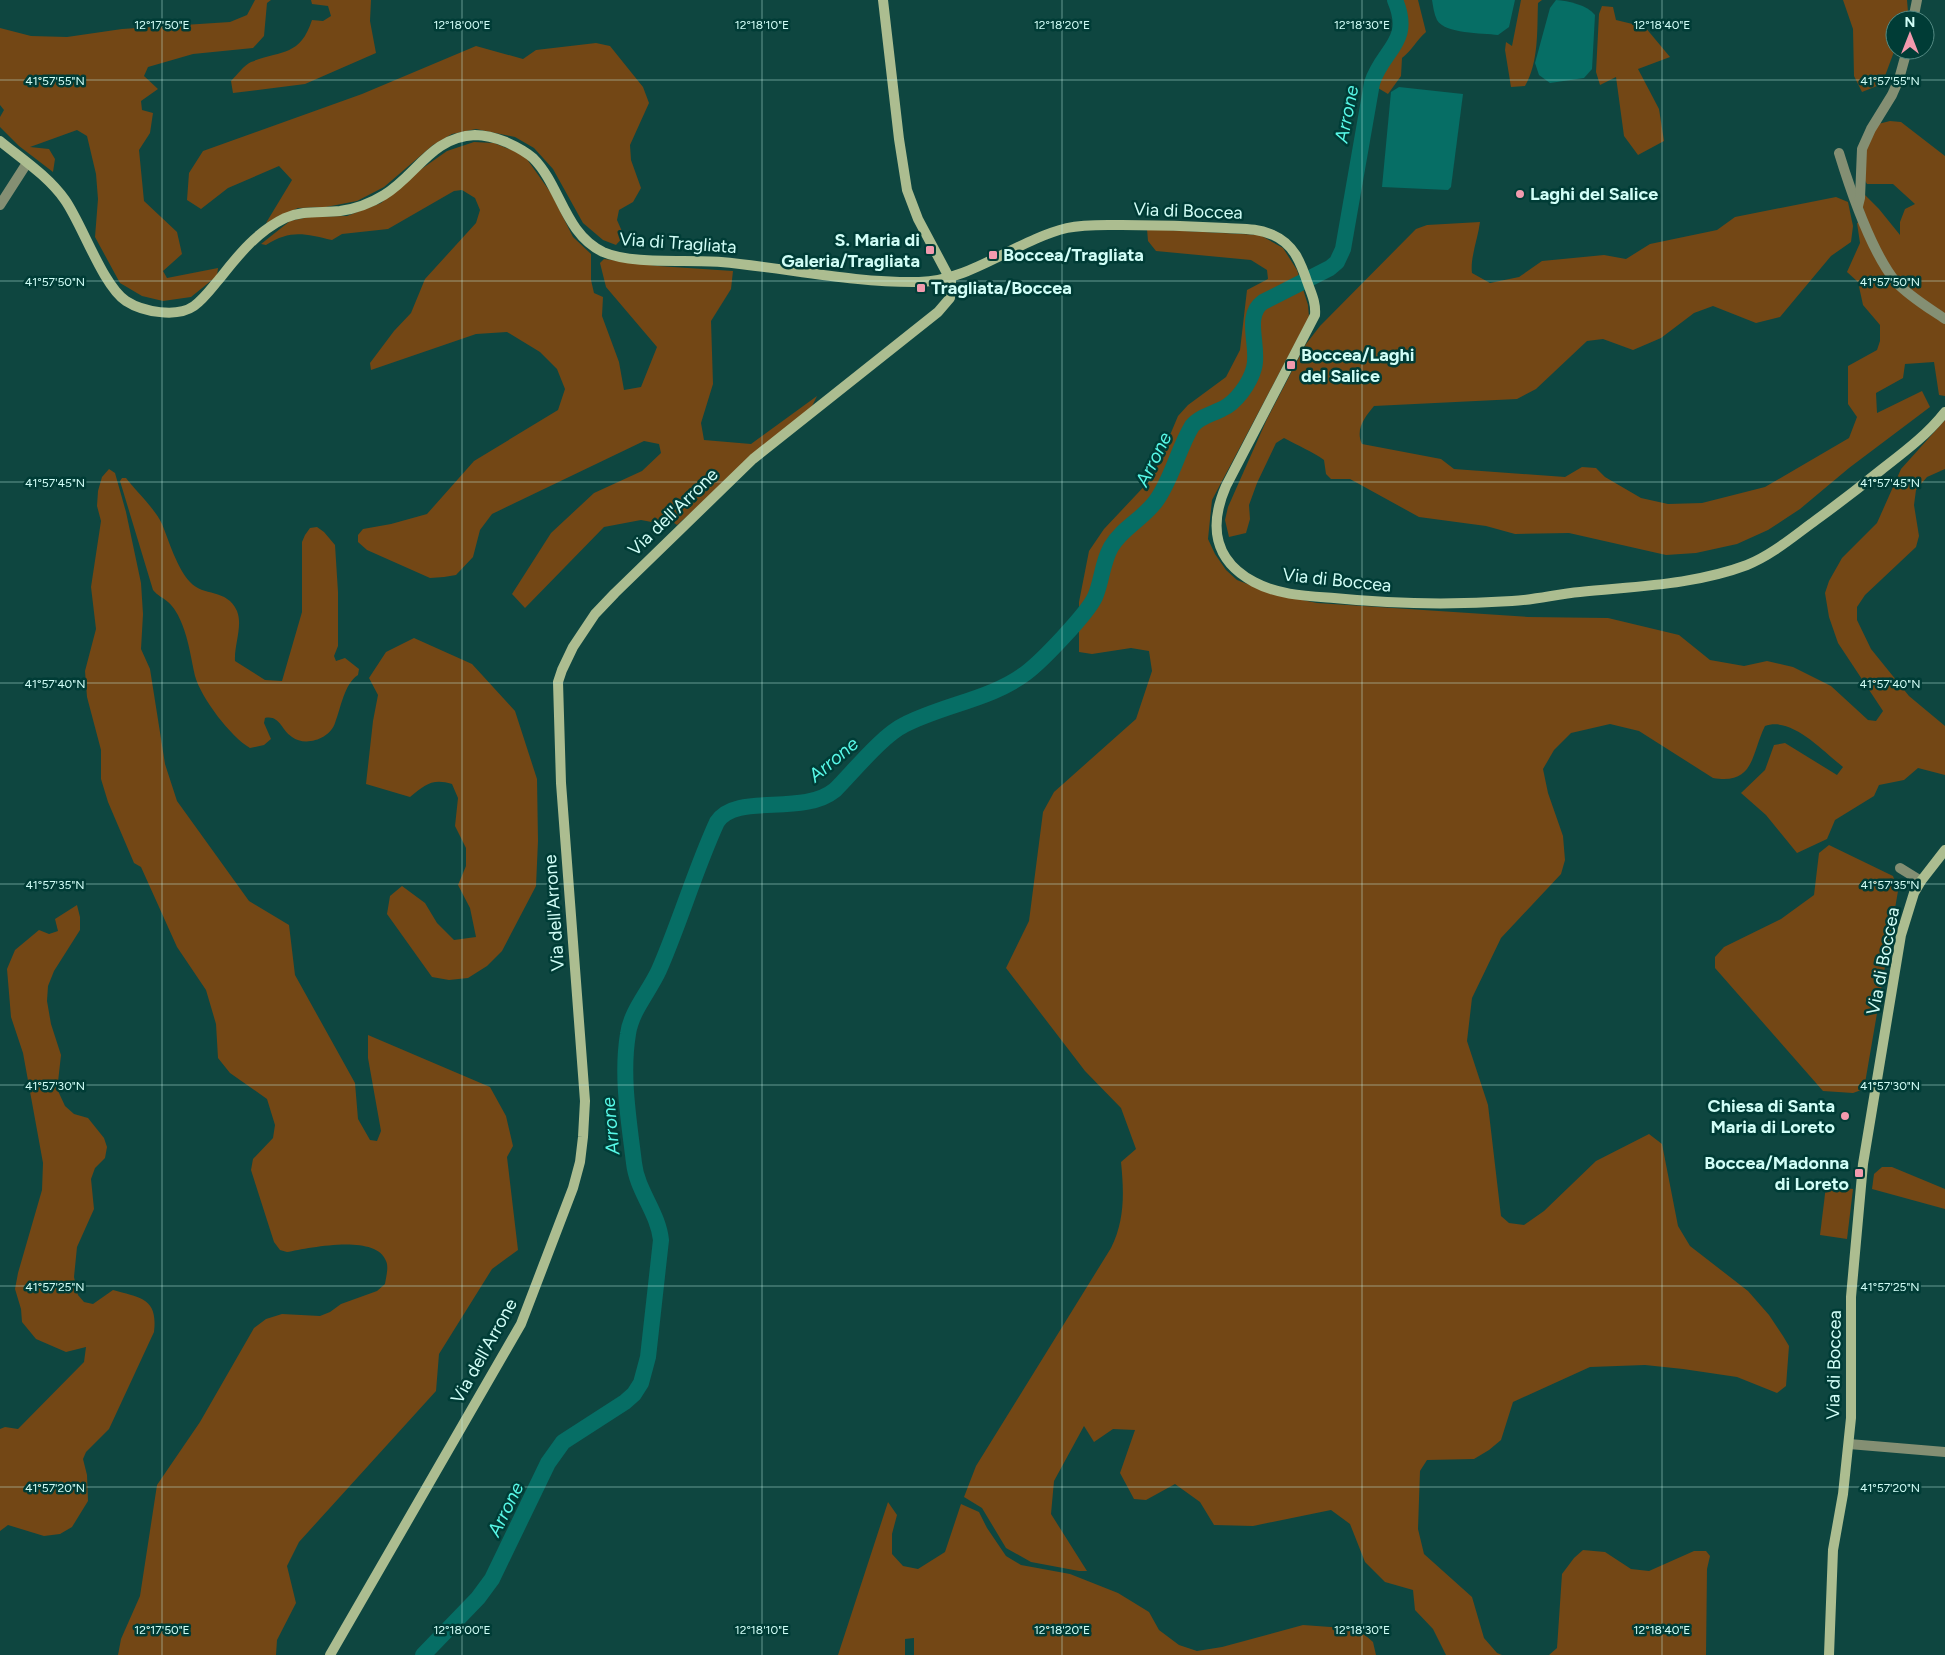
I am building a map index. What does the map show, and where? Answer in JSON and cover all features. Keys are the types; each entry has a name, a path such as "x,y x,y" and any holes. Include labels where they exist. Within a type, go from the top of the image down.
{"street":[{"path":"883,0 899,140 907,190 918,219 950,276"},
{"path":"1858,207 1862,149 1871,129 1892,95 1904,60"},
{"name":"Via di Tragliata","path":"0,141 49,182 67,202 116,292 129,303 151,310 179,311 195,305 211,289 240,253 276,224 297,214 346,210 373,201 390,192 434,150 448,142 473,135 501,140 529,154 546,176 575,228 594,246 613,255 641,260 718,262 908,282 933,281 950,276"},
{"path":"1839,152 1858,207 1877,251 1896,282 1945,319"},
{"path":"0,205 26,163"},
{"name":"Via di Boccea","path":"950,276 1057,231 1077,226 1202,226 1264,232 1286,243 1301,262 1315,302 1315,310 1312,321 1296,348 1226,486 1218,506 1215,526 1218,541 1231,564 1252,581 1286,593 1406,604 1458,603 1514,601 1707,578 1749,564 1775,550 1904,452 1926,434 1945,412"},
{"name":"Via dell'Arrone","path":"330,1655 521,1324 573,1188 580,1162 585,1125 585,1101 558,723 558,682 566,661 585,628 604,604 739,471 943,308 951,293 950,276"},
{"name":"Via di Boccea","path":"1829,1655 1833,1550 1843,1494 1849,1444 1852,1380 1851,1297 1863,1164 1901,935 1914,893 1945,850"},
{"path":"1900,868 1921,881"},
{"path":"1849,1444 1945,1452"}],"shaded area":[{"path":"255,0 271,0 267,3 264,36 253,48 193,54 148,67 144,76 158,89 141,101 142,110 153,113 150,133 139,150 144,201 177,232 182,254 163,271 167,278 218,268 217,276 191,297 163,301 142,296 120,283 95,237 98,199 96,174 87,136 77,130 30,147 49,149 55,159 53,172 19,146 0,127 0,117 4,110 0,105 0,28 31,36 67,37 122,29 230,22 247,15"},
{"path":"311,0 371,0 370,21 376,53 305,84 233,93 231,81 246,65 295,46 302,40 312,20 323,21 331,16 328,6 312,4"},
{"path":"1398,0 1418,0 1426,32 1402,58 1401,76 1388,94 1378,88 1380,73 1398,47 1406,22"},
{"path":"1521,0 1542,0 1538,3 1535,56 1530,77 1525,86 1511,87 1505,50 1506,42 1512,46"},
{"path":"1843,0 1907,0 1908,10 1885,10 1885,60 1891,60 1882,84 1862,92 1854,76 1853,29"},
{"path":"1602,6 1613,7 1616,20 1645,27 1670,57 1638,69 1659,109 1664,141 1638,155 1624,136 1616,77 1600,85 1596,72 1599,14"},
{"path":"596,43 610,46 643,87 649,103 630,145 631,160 641,188 633,202 619,210 617,220 624,236 616,245 603,240 583,223 553,169 534,148 515,137 476,129 452,134 433,145 384,187 357,201 326,207 298,208 266,223 292,180 279,166 228,188 201,209 187,200 189,173 203,151 362,94 476,46 523,59 536,50"},
{"path":"1890,121 1901,122 1945,156 1945,316 1909,289 1891,271 1875,242 1863,209 1858,188 1879,209 1900,235 1900,222 1905,209 1915,204 1893,184 1867,184 1860,172 1868,137 1878,124"},
{"path":"474,142 494,143 524,155 551,193 573,237 591,254 591,280 594,293 603,297 602,316 619,362 624,390 641,387 657,347 606,287 600,263 604,259 658,266 733,271 731,289 711,321 713,384 701,423 704,440 751,444 817,396 810,410 677,525 667,518 657,523 641,520 604,527 525,608 512,594 551,533 594,493 642,471 661,453 659,444 644,441 492,514 480,530 473,557 456,575 430,578 367,550 358,542 358,535 363,529 391,524 427,514 474,461 558,410 565,389 557,369 540,352 507,332 476,334 371,370 370,363 394,331 411,313 425,279 476,223 480,210 475,198 462,190 454,191 388,229 342,234 332,240 298,234 283,237 266,245 261,244 290,221 309,217 347,216 381,203 420,170 447,151"},
{"path":"1836,197 1848,202 1853,226 1851,242 1831,256 1780,317 1756,323 1713,306 1694,313 1661,338 1633,350 1603,339 1587,341 1536,389 1517,399 1374,406 1360,428 1362,444 1441,459 1454,469 1565,477 1582,467 1596,468 1605,477 1641,498 1668,504 1702,503 1765,487 1849,438 1857,417 1848,404 1848,366 1877,350 1880,341 1880,325 1863,305 1858,282 1847,272 1860,243 1857,223 1861,221 1886,270 1945,322 1945,396 1939,395 1934,362 1905,364 1903,378 1876,393 1877,413 1922,391 1930,407 1849,468 1800,509 1768,530 1737,544 1696,553 1666,555 1569,533 1515,534 1486,526 1419,517 1350,479 1331,479 1326,474 1324,460 1284,438 1276,443 1257,483 1249,505 1250,519 1246,533 1229,537 1225,520 1228,507 1267,419 1306,344 1320,326 1416,229 1427,225 1480,222 1473,254 1472,273 1490,283 1519,277 1542,261 1604,255 1626,259 1650,244 1717,230 1735,217"},
{"path":"1147,229 1260,235 1283,248 1297,270 1308,305 1309,317 1212,500 1208,539 1226,570 1237,580 1273,594 1317,603 1528,617 1608,618 1679,635 1710,660 1744,666 1767,661 1793,667 1831,686 1868,720 1876,721 1883,711 1838,643 1829,617 1825,593 1829,581 1842,558 1877,523 1901,469 1945,420 1945,469 1927,477 1916,490 1914,505 1919,536 1916,547 1865,595 1857,607 1857,620 1871,649 1909,696 1945,726 1945,775 1918,768 1904,780 1879,785 1874,796 1835,820 1827,839 1797,853 1766,815 1741,793 1765,770 1774,745 1785,743 1837,775 1843,767 1816,744 1796,730 1785,726 1775,724 1765,726 1750,765 1737,777 1727,779 1713,778 1639,731 1610,724 1571,733 1554,750 1543,769 1548,793 1563,836 1565,860 1561,874 1501,938 1472,998 1467,1041 1488,1105 1501,1216 1509,1223 1524,1225 1544,1211 1596,1161 1649,1134 1662,1144 1678,1226 1690,1246 1748,1291 1769,1315 1789,1346 1786,1386 1777,1393 1737,1377 1683,1369 1645,1365 1590,1367 1513,1402 1501,1440 1474,1459 1427,1460 1420,1471 1418,1529 1424,1554 1472,1597 1484,1638 1497,1653 1502,1655 1446,1655 1433,1629 1415,1610 1413,1590 1385,1582 1365,1562 1350,1524 1331,1510 1253,1526 1214,1525 1200,1502 1175,1484 1146,1500 1134,1499 1120,1473 1135,1430 1113,1429 1094,1442 1084,1426 1054,1481 1051,1514 1087,1571 1031,1562 1006,1548 982,1508 964,1497 976,1466 1111,1248 1121,1216 1123,1184 1121,1162 1136,1149 1121,1108 1085,1071 1006,968 1029,921 1043,812 1054,792 1136,719 1152,671 1149,651 1131,648 1092,654 1079,652 1079,602 1089,551 1104,529 1152,478 1178,416 1188,405 1226,377 1240,350 1247,290 1268,279 1267,270 1251,260 1156,251 1148,241"},
{"path":"109,469 115,473 126,512 141,583 143,614 141,649 150,669 165,764 177,801 249,901 289,925 295,975 355,1083 358,1119 370,1140 377,1141 381,1131 368,1058 368,1035 490,1087 506,1116 513,1146 507,1157 518,1250 492,1269 439,1354 436,1391 299,1542 287,1566 296,1603 277,1640 276,1655 118,1655 121,1639 140,1596 157,1485 200,1422 254,1328 266,1319 282,1314 320,1316 341,1304 377,1291 385,1284 387,1266 380,1252 369,1247 341,1244 287,1252 280,1250 274,1242 251,1170 253,1159 273,1138 275,1125 267,1099 230,1073 218,1058 216,1024 206,990 177,947 141,867 134,863 108,802 101,779 101,750 87,697 85,671 96,629 91,587 101,521 97,506 98,491 102,477"},
{"path":"122,478 126,478 159,519 177,562 190,582 195,587 221,596 233,604 239,617 235,661 265,680 282,681 302,612 302,542 305,535 310,528 317,527 335,545 338,592 338,646 334,656 336,661 345,658 359,669 358,675 346,690 332,729 323,737 310,741 297,740 288,734 277,721 265,718 264,723 271,739 264,745 250,748 234,735 210,706 198,685 186,637 178,615 170,604 153,590 120,481"},
{"path":"414,638 472,664 515,711 537,779 538,841 536,886 502,951 487,966 468,978 449,980 432,977 387,914 390,896 402,886 425,903 437,923 454,940 476,937 470,908 458,885 466,866 466,848 455,826 458,798 452,784 434,782 410,797 366,784 378,695 369,678 386,652"},
{"path":"1829,845 1893,876 1898,891 1864,1089 1853,1093 1823,1091 1715,968 1715,957 1724,947 1781,919 1814,895 1819,853"},
{"path":"77,905 80,917 80,930 54,971 48,986 47,1001 51,1024 61,1055 58,1082 59,1093 65,1106 74,1114 88,1118 104,1138 107,1147 105,1158 95,1168 91,1179 94,1209 77,1247 74,1277 78,1295 84,1302 93,1304 113,1290 132,1295 146,1301 153,1312 155,1321 154,1332 109,1429 86,1452 83,1459 87,1475 88,1501 72,1527 60,1534 44,1536 8,1525 0,1531 0,1429 5,1427 18,1429 84,1362 86,1347 66,1352 36,1339 22,1322 21,1309 15,1289 42,1190 43,1163 23,1053 11,1017 7,969 15,950 39,930 49,934 58,931 55,919"},
{"path":"1882,1167 1892,1167 1945,1189 1945,1209 1872,1189 1874,1174"},
{"path":"1826,1186 1853,1189 1847,1239 1820,1235"},
{"path":"888,1502 897,1515 892,1534 892,1554 903,1566 918,1569 945,1552 961,1504 979,1512 987,1528 1006,1556 1021,1565 1070,1574 1118,1593 1149,1612 1159,1630 1179,1645 1197,1651 1222,1647 1303,1625 1358,1629 1373,1642 1376,1655 914,1655 914,1638 905,1639 905,1655 838,1655"},
{"path":"1583,1550 1605,1552 1631,1569 1649,1571 1694,1551 1706,1551 1710,1556 1707,1569 1706,1655 1549,1655 1557,1648 1562,1574 1574,1558"}],"water":[{"path":"1432,0 1515,0 1509,27 1498,35 1456,30 1441,25 1436,18"},
{"path":"1556,0 1583,6 1595,15 1592,69 1584,78 1550,83 1539,75 1535,63 1550,8"},
{"path":"1399,87 1463,94 1451,187 1448,190 1382,187 1391,92"}],"waterway":[{"name":"Arrone","path":"423,1655 478,1598 492,1579 548,1463 563,1442 625,1402 634,1394 641,1383 648,1357 661,1240 656,1220 639,1183 634,1163 628,1115 625,1066 628,1034 636,1009 659,970 717,822 726,813 739,808 805,802 821,798 835,790 878,745 896,730 919,718 982,696 1013,682 1033,667 1074,625 1095,597 1111,547 1121,534 1156,501 1162,492 1192,426 1202,418 1232,402 1242,392 1249,380 1255,360 1253,323 1257,308 1263,302 1330,268 1337,262 1343,249 1372,83 1377,71 1399,36 1401,26 1400,14 1395,0"}],"place":[{"name":"Laghi del Salice","path":"1520,194"},
{"name":"S. Maria di Galeria/Tragliata","path":"930,250"},
{"name":"Boccea/Tragliata","path":"993,255"},
{"name":"Tragliata/Boccea","path":"921,288"},
{"name":"Boccea/Laghi del Salice","path":"1291,365"},
{"name":"Chiesa di Santa Maria di Loreto","path":"1845,1116"},
{"name":"Boccea/Madonna di Loreto","path":"1859,1173"}]}
